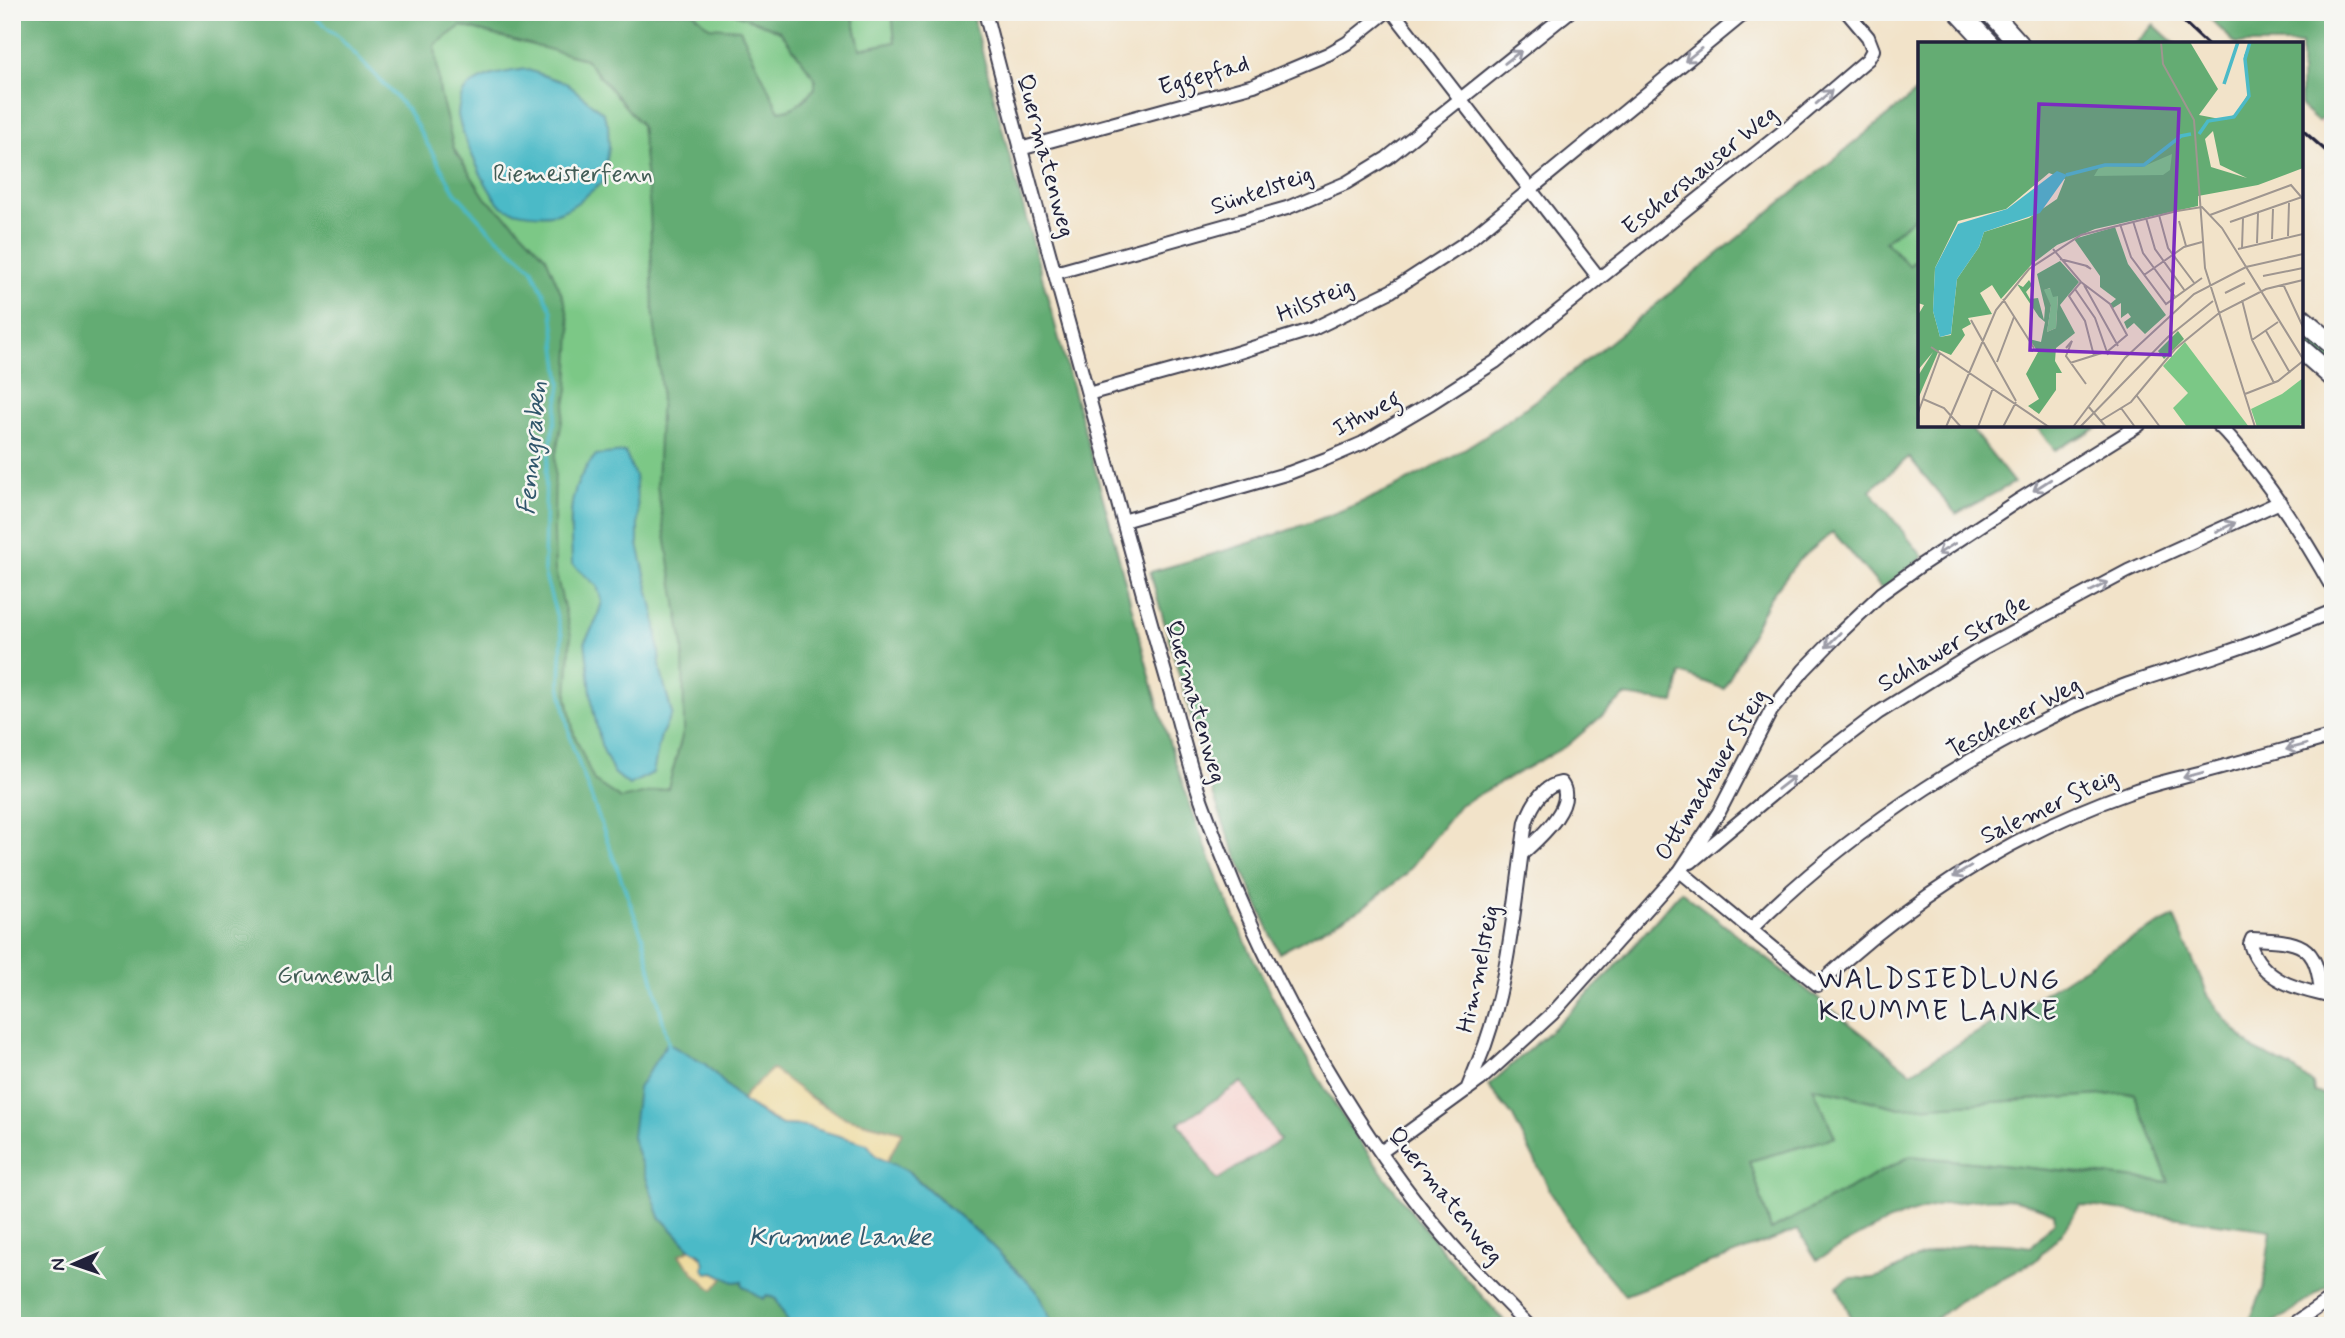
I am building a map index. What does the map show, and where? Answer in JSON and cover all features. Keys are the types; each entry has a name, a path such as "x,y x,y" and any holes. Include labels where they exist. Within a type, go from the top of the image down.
{"main road":[{"path":"1959,12 1987,42"},
{"path":"1990,12 2017,42"},
{"path":"2303,320 2333,345"},
{"path":"2303,351 2333,377"}],"street":[{"name":"Quermatenweg","path":"985,12 1020,149 1200,798 1236,890 1302,1026 1340,1091 1423,1210 1528,1326"},
{"name":"Eggepfad","path":"1020,149 1254,85 1328,54 1347,43 1386,12"},
{"path":"1393,12 1599,278"},
{"path":"1460,100 1569,12"},
{"path":"1529,189 1746,12"},
{"name":"Eschershauser Weg","path":"1599,278 1785,130 1868,59 1873,50 1868,37 1847,12"},
{"name":"Süntelsteig","path":"1055,273 1232,225 1317,197 1387,158 1460,100"},
{"name":"Hilssteig","path":"1088,394 1313,329 1391,291 1429,268 1465,243 1529,189"},
{"name":"Ithweg","path":"1123,521 1289,473 1363,443 1494,362 1599,278"},
{"name":"Ottmachauer Steig","path":"1381,1152 1466,1090 1553,1013 1681,871 1719,811 1771,711 1804,670 1840,633 1882,593 1921,565 2136,427"},
{"path":"2220,427 2229,434 2280,502 2333,589"},
{"name":"Schlawer Straße","path":"1681,871 1782,786 1889,706 1976,652 2128,571 2280,502"},
{"name":"Teschener Weg","path":"1752,929 1779,901 1879,821 2019,733 2122,687 2271,637 2333,611"},
{"name":"Salemer Steig","path":"1752,929 1818,985 1859,947 1939,886 2053,824 2130,792 2333,736"},
{"name":"Himmelsteig","path":"1466,1090 1493,1017 1511,935 1526,822 1530,810 1545,790 1561,783 1567,796 1558,815 1548,831 1523,853"},
{"path":"1681,871 1752,929"},
{"path":"2252,939 2281,940 2298,944 2313,956 2327,996 2298,989 2274,979 2253,954 2250,944 2252,939"},
{"path":"2291,1326 2327,1301"}],"shaded area":[{"path":"2333,110 2333,135 2318,122"},
{"path":"1242,1082 1280,1140 1217,1181 1179,1122"}],"green space":[{"name":"Grunewald","path":"12,12 693,12 709,27 740,29 779,111 790,109 803,100 815,88 815,78 780,31 731,12 852,12 860,49 895,42 892,12 972,12 1154,692 1179,773 1221,886 1252,956 1286,1022 1364,1148 1457,1268 1509,1326 1054,1326 1036,1290 985,1239 907,1170 887,1162 902,1132 846,1118 797,1089 747,1093 742,1101 705,1064 632,1137 660,1217 691,1249 679,1255 713,1289 724,1276 734,1282 742,1281 743,1286 763,1299 767,1295 776,1299 790,1326 12,1326","holes":["461,26 585,59 641,125 650,210 653,307 661,389 657,486 683,646 684,729 668,788 621,799 594,781 574,734 567,697 571,635 555,570 554,532 555,459 568,389 571,330 565,302 546,257 514,223 486,199 454,149 440,93 435,45","1242,1082 1280,1140 1217,1180 1179,1123"]},
{"name":"Riemeisterfenn","path":"279,12 549,12 686,138 722,653 656,1027"},
{"path":"693,12 731,12 780,31 815,78 815,88 795,106 779,111 709,27"},
{"path":"852,12 892,12 896,42 860,49"},
{"path":"2203,12 2333,12 2333,110 2318,122 2303,109 2303,42 2234,42"},
{"path":"2154,25 2173,42 2137,42"},
{"path":"1918,91 1918,215 1885,241 1909,266 1914,261 1918,265 1918,427 1970,427 2014,483 1956,514 1909,457 1870,490 1923,557 1882,589 1833,532 1798,561 1769,599 1724,689 1681,673 1674,703 1625,696 1568,745 1460,805 1405,875 1361,909 1279,953 1230,841 1213,794 1150,572 1251,543 1317,520 1413,478 1510,419"},
{"path":"1918,215 1918,265 1914,262 1909,267 1885,241"},
{"path":"2303,331 2333,356 2333,367 2303,342"},
{"path":"2037,427 2099,427 2055,450"},
{"path":"1681,891 1911,1072 2114,948 2174,917 2209,997 2226,1020 2253,1049 2294,1069 2313,1084 2314,1092 2333,1097 2333,1282 2270,1326 2248,1326 2263,1289 2271,1230 2080,1205 2062,1233 2035,1261 1959,1301 1927,1326 1855,1326 1837,1286 1844,1281 1877,1277 1916,1258 1948,1248 1990,1244 2031,1247 2055,1221 2054,1213 2039,1207 1996,1198 1944,1204 1906,1215 1870,1230 1817,1260 1798,1230 1625,1295 1585,1249 1555,1200 1512,1115 1488,1086 1611,972","holes":["1813,1087 1900,1108 2134,1093 2169,1182 1911,1156 1771,1230 1750,1161 1835,1137"]},
{"path":"1813,1087 1900,1108 2134,1093 2169,1182 1911,1156 1771,1230 1750,1161 1835,1137"}],"sand":[{"path":"772,1069 815,1101 846,1118 902,1132 887,1162 877,1157 867,1144 805,1126 782,1125 742,1101"},
{"path":"691,1249 724,1276 713,1290 679,1255"}],"water":[{"path":"525,69 566,83 603,113 608,124 609,148 603,182 572,206 554,214 522,213 507,209 496,200 476,164 458,115 462,95 471,85 493,75"},
{"path":"625,452 635,476 638,544 655,618 661,672 672,714 661,735 653,773 629,785 613,772 601,745 593,709 585,641 602,602 597,586 572,564 571,533 574,493 586,468 596,455"},
{"name":"Krumme Lanke","path":"667,1043 705,1064 742,1101 768,1118 782,1125 805,1126 867,1144 877,1157 906,1170 985,1239 1036,1290 1054,1326 790,1326 776,1299 767,1295 763,1299 743,1286 742,1281 734,1282 714,1272 707,1273 703,1268 705,1263 701,1255 691,1249 660,1217 632,1137 638,1088"}],"waterway":[{"name":"Fenngraben","path":"308,12 340,38 407,109 455,192 488,229 532,268 552,311 561,385 546,471 544,572 562,635 560,684 571,742 643,938 669,1046"}],"railway":[{"path":"2173,12 2205,42"},
{"path":"2303,131 2333,157"}],"district":[{"name":"WALDSIEDLUNG KRUMME LANKE","path":"1939,996"}]}
